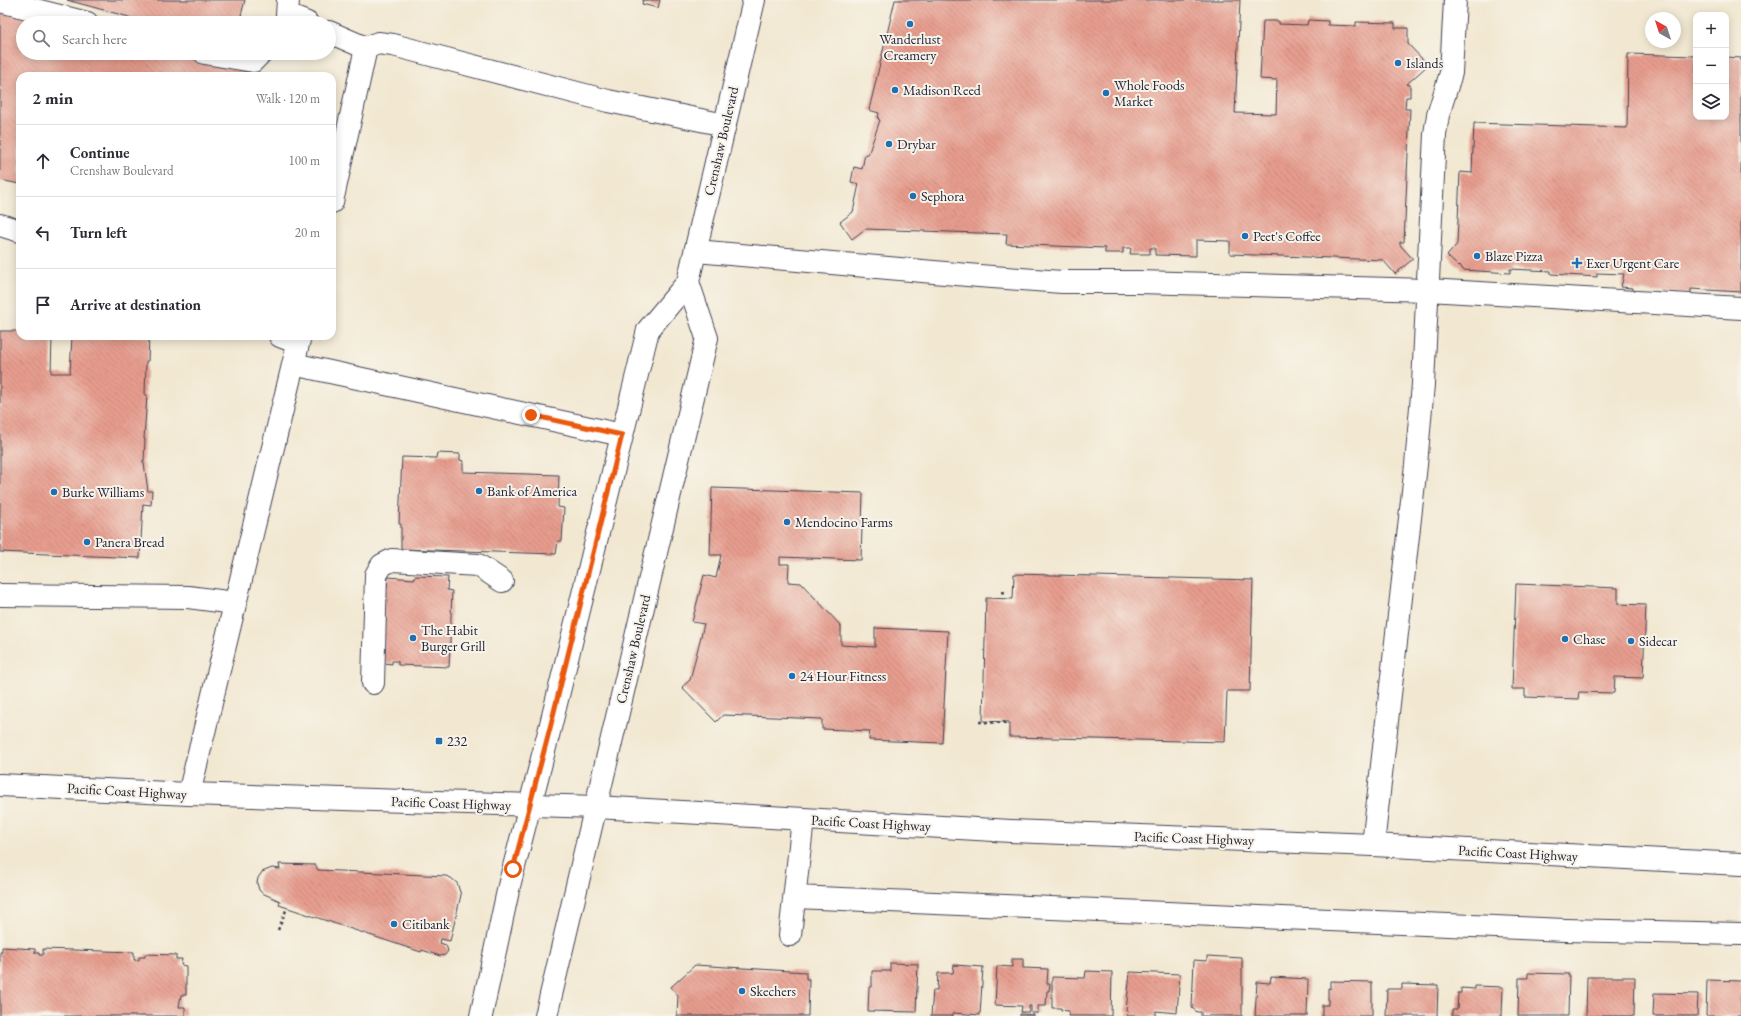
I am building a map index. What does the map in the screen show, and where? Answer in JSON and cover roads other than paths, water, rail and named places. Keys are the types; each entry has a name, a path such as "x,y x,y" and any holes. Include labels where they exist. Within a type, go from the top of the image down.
{"main road":[{"name":"Crenshaw Boulevard","path":"481,1016 509,886 648,330 688,282 754,0"},
{"path":"1373,845 1416,464 1423,384 1435,134 1438,115 1451,73 1454,0"},
{"path":"0,1 59,16"},
{"path":"336,35 366,48 378,43 393,45 608,101 725,125"},
{"path":"336,184 366,48"},
{"path":"0,225 16,230"},
{"path":"696,251 963,275 1062,282 1138,282 1428,290 1741,308"},
{"name":"Crenshaw Boulevard","path":"546,1016 707,338 688,282"},
{"path":"189,794 293,364 293,340"},
{"path":"293,364 622,435"},
{"path":"373,683 376,575 382,565 392,560 478,565 502,581"},
{"path":"0,595 188,597 235,603"},
{"name":"Pacific Coast Highway","path":"0,785 189,794 596,807 1019,831 1373,845 1741,864"},
{"path":"790,935 803,819"},
{"path":"795,897 1549,929 1741,934"}],"place":[{"name":"Wanderlust Creamery","path":"910,24"},
{"name":"Islands","path":"1398,63"},
{"name":"Madison Reed","path":"895,90"},
{"name":"Whole Foods Market","path":"1106,93"},
{"name":"Drybar","path":"889,144"},
{"name":"Sephora","path":"913,196"},
{"name":"Peet's Coffee","path":"1245,236"},
{"name":"Blaze Pizza","path":"1477,256"},
{"name":"Exer Urgent Care","path":"1577,263"},
{"name":"Bank of America","path":"479,491"},
{"name":"Burke Williams","path":"54,492"},
{"name":"Mendocino Farms","path":"787,522"},
{"name":"Panera Bread","path":"87,542"},
{"name":"The Habit Burger Grill","path":"413,638"},
{"name":"Chase","path":"1565,639"},
{"name":"Sidecar","path":"1631,641"},
{"name":"24 Hour Fitness","path":"792,676"},
{"name":"232","path":"439,741"},
{"name":"Citibank","path":"394,924"},
{"name":"Skechers","path":"742,991"}]}
